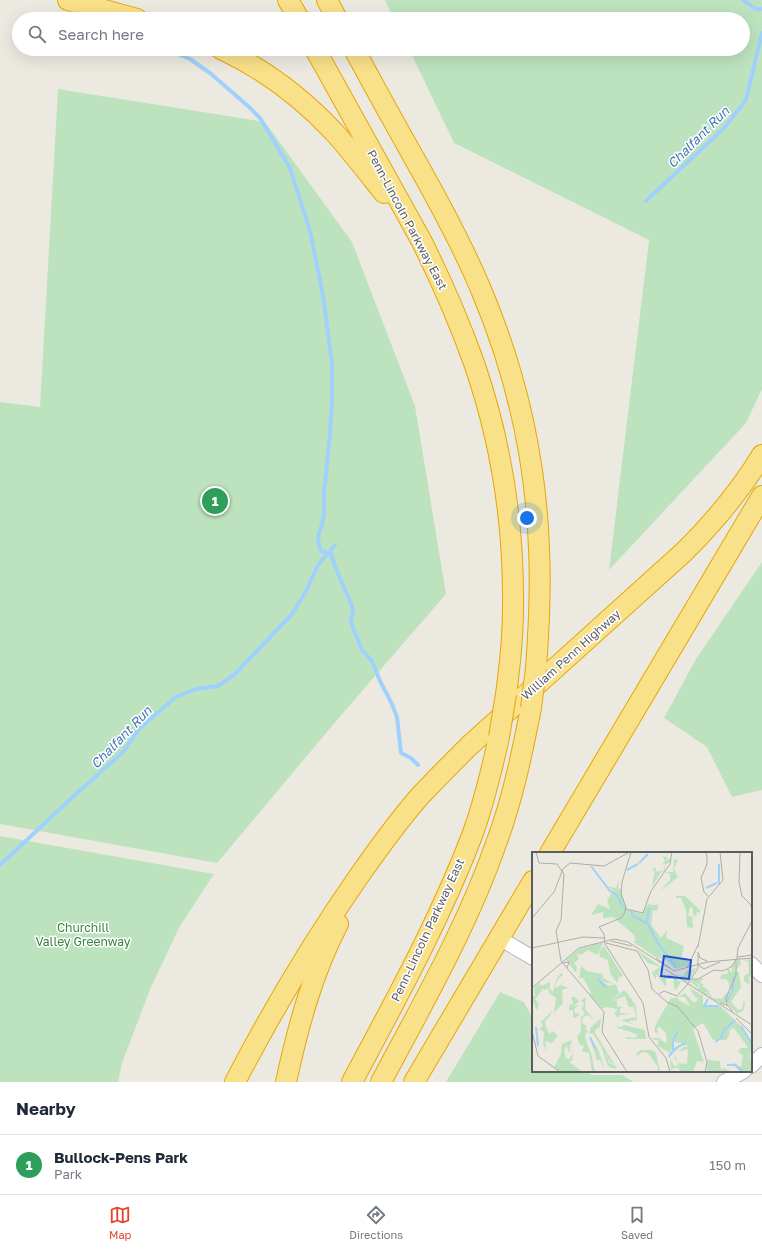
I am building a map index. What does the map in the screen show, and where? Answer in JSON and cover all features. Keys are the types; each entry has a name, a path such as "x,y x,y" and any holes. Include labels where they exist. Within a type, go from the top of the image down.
{"highway":[{"path":"68,0 112,12"},
{"path":"288,0 295,12"},
{"path":"326,0 333,12"},
{"path":"234,56 276,81 313,111 352,153 421,240"},
{"name":"Penn-Lincoln Parkway East","path":"319,56 421,240 451,305 474,364 483,391 501,469 508,516 513,582 512,637 506,694 492,770 483,801 459,867 425,942 352,1082"},
{"path":"358,56 451,225 494,324 514,382 528,448 537,513 540,549 540,608 536,668 531,708 517,776 497,841 468,912 381,1082"},
{"name":"William Penn Highway","path":"375,853 420,797 469,746 651,583 705,531 733,497 762,455"},
{"path":"551,852 762,496"},
{"path":"235,1082 285,991 308,953 338,905 375,853"},
{"path":"286,1082 299,1025 314,978 337,926 375,853"},
{"path":"414,1082 532,883"}],"street":[{"path":"499,938 532,957"},
{"path":"752,965 762,975"},
{"path":"752,1065 762,1055"},
{"path":"724,1082 742,1072"}],"green space":[{"path":"385,0 762,0 762,389 746,423 609,570 649,240 454,143 412,56 750,56 750,12 391,12"},
{"path":"58,89 265,122 352,242 415,406 446,594 343,713 217,863 0,824 0,402 40,407"},
{"path":"762,562 762,790 732,797 707,747 664,718 696,659"},
{"name":"Churchill Valley Greenway","path":"0,836 214,874 180,926 151,987 122,1063 118,1082 0,1082"},
{"path":"500,992 524,1002 532,1017 532,1072 587,1072 592,1075 622,1075 634,1082 446,1082"}],"waterway":[{"path":"743,0 756,9 762,9"},
{"name":"Chalfant Run","path":"646,201 724,128 746,100 762,33"},
{"path":"183,56 190,59 210,73 260,118 290,168 310,231 323,295 332,364 332,402 324,492 324,515 318,536 321,551 329,553"},
{"name":"Chalfant Run","path":"0,865 123,752 139,729 176,697 196,689 218,686 235,674 292,614 305,593 318,565 335,545"},
{"path":"330,551 353,609 351,621 353,628 362,650 372,661 397,717 401,753 411,758 418,765"}],"place":[{"name":"Bullock-Pens Park","path":"215,501"}]}
